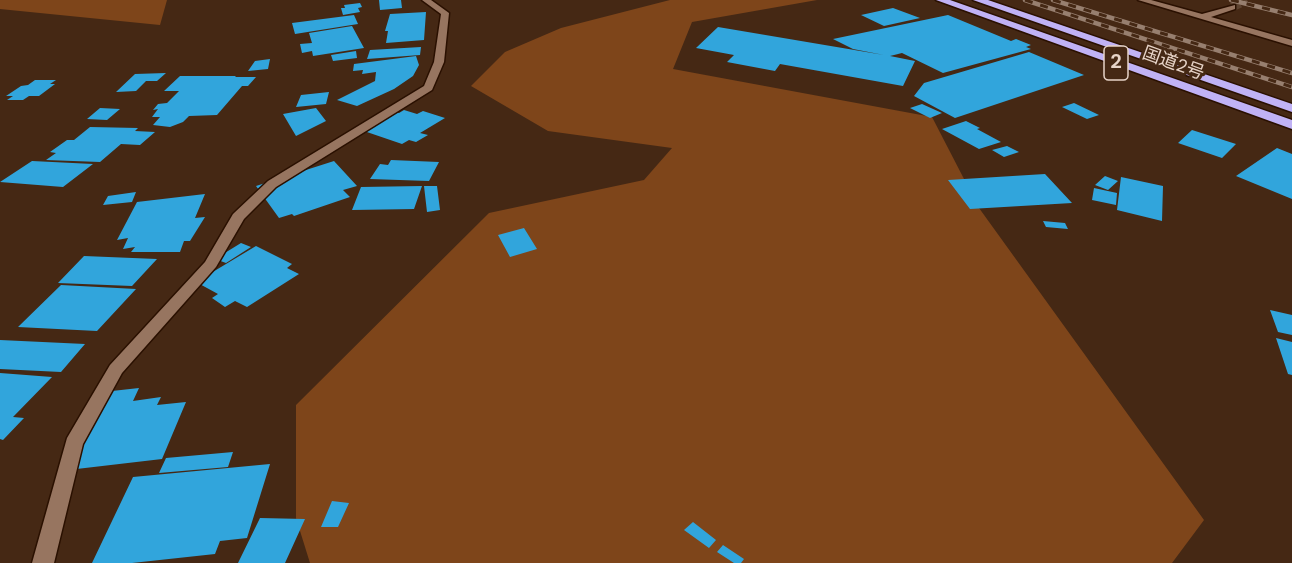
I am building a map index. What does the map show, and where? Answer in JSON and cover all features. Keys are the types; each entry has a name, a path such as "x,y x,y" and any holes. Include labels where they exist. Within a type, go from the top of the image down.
{"highway":[{"name":"国道2号","path":"941,0 1292,125"},
{"name":"国道2号","path":"978,0 1292,108"}],"street":[{"path":"43,563 74,443 116,369 211,264 238,217 272,184 428,88 439,62 445,12 426,0"},
{"path":"1142,0 1292,42"},
{"path":"1203,18 1232,7"}],"shaded area":[{"path":"0,0 167,0 160,25 0,9"},
{"path":"670,0 817,0 692,22 673,69 932,117 979,208 1204,520 1172,563 310,563 296,518 296,405 489,213 644,180 672,148 548,131 471,86 505,52 561,28"}],"building":[{"path":"379,0 401,0 402,8 380,10"},
{"path":"360,3 362,7 358,8 360,12 343,15 341,8 345,8 344,5"},
{"path":"893,8 920,18 884,26 861,15"},
{"path":"426,12 424,40 386,43 388,31 385,31 390,14"},
{"path":"354,15 358,24 295,34 292,23"},
{"path":"948,15 1011,41 1016,39 1031,45 1026,47 1031,49 943,73 902,53 890,56 915,61 903,86 780,64 775,71 727,62 734,55 696,48 718,27 884,55 853,49 833,39"},
{"path":"352,26 364,48 313,56 312,51 302,53 300,44 312,43 309,33"},
{"path":"421,47 420,55 367,59 370,50"},
{"path":"356,51 357,58 333,61 331,55"},
{"path":"1029,52 1084,75 955,118 914,96 924,83"},
{"path":"416,56 419,65 413,76 394,89 357,106 337,100 375,81 376,72 362,74 363,70 353,71 354,64"},
{"path":"270,59 268,69 248,71 255,61"},
{"path":"166,73 157,81 146,81 136,91 116,92 135,74"},
{"path":"180,76 256,77 248,86 242,86 217,115 189,116 183,122 170,127 153,125 160,117 152,117 158,109 153,110 158,104 167,103 179,91 164,91"},
{"path":"35,80 56,80 50,84 55,84 39,96 29,96 23,100 7,100 13,96 6,96"},
{"path":"329,92 326,104 296,107 301,95"},
{"path":"1074,103 1099,115 1087,119 1062,107"},
{"path":"922,104 942,113 930,118 910,108"},
{"path":"100,108 120,109 107,120 87,119"},
{"path":"316,108 326,121 296,136 283,114"},
{"path":"404,110 417,114 423,111 445,118 420,133 428,135 416,142 409,140 402,144 361,130 394,111 399,113"},
{"path":"966,121 1001,142 979,149 942,129"},
{"path":"90,127 138,128 135,131 155,132 140,145 121,144 100,162 46,160 56,153 50,152 67,140 74,140"},
{"path":"1192,130 1236,144 1222,158 1178,143"},
{"path":"1007,146 1019,152 1004,157 992,150"},
{"path":"1277,148 1292,154 1292,199 1236,176"},
{"path":"391,160 439,162 429,181 370,179 380,164 388,165"},
{"path":"32,161 93,164 63,187 0,182"},
{"path":"334,161 357,186 343,190 350,197 294,216 292,214 279,218 256,186"},
{"path":"1045,174 1072,203 970,209 948,180"},
{"path":"1105,176 1118,181 1108,190 1095,185"},
{"path":"1121,177 1163,186 1162,221 1117,210"},
{"path":"422,186 414,209 352,210 361,187"},
{"path":"424,186 437,186 440,210 427,212"},
{"path":"1094,188 1117,193 1116,205 1092,200"},
{"path":"136,192 132,202 103,205 108,196"},
{"path":"205,194 195,218 205,217 190,241 184,241 180,252 131,252 135,247 123,249 128,238 117,240 137,202"},
{"path":"1043,221 1065,223 1068,229 1046,227"},
{"path":"524,228 537,249 510,257 498,235"},
{"path":"241,243 251,247 226,263 215,259"},
{"path":"256,246 292,264 287,268 299,274 247,307 235,301 225,307 212,298 218,294 196,282"},
{"path":"84,256 157,259 132,286 58,283"},
{"path":"61,285 136,289 97,331 18,327"},
{"path":"1270,310 1292,315 1292,335 1278,332"},
{"path":"1276,338 1292,342 1292,375 1288,374"},
{"path":"0,340 85,344 61,372 0,369"},
{"path":"0,373 52,377 13,417 24,418 3,440 0,439"},
{"path":"139,388 133,401 161,397 157,405 186,402 162,459 68,470 94,393"},
{"path":"233,452 228,467 159,473 166,458"},
{"path":"270,464 247,538 220,541 215,554 132,563 92,563 133,477"},
{"path":"332,501 349,503 338,527 321,527"},
{"path":"260,518 305,519 285,563 238,563"},
{"path":"693,522 716,540 709,548 684,530"},
{"path":"723,545 744,559 741,563 734,563 717,552"}],"tunnel":[{"path":"1232,7 1247,0"}],"railway":[{"path":"1025,0 1292,87"},
{"path":"1053,0 1292,73"},
{"path":"1231,0 1292,15"}]}
